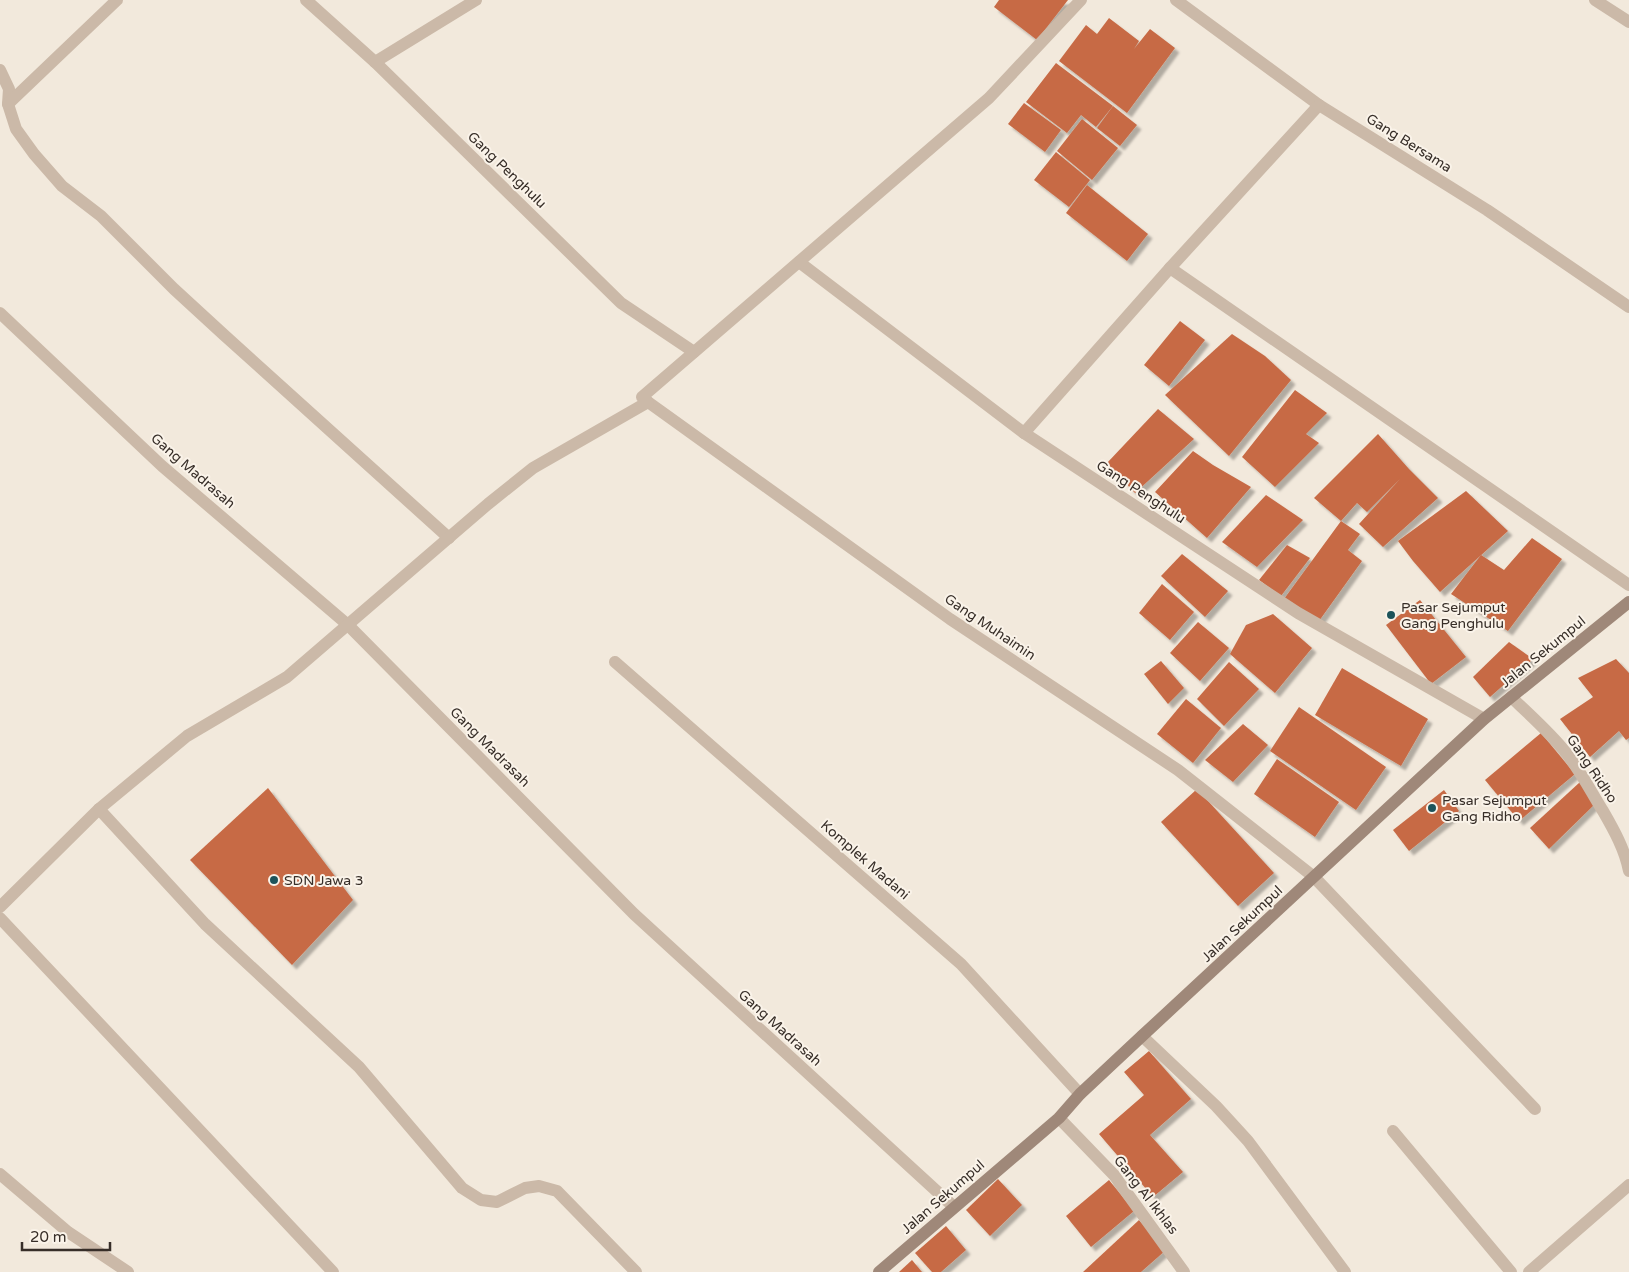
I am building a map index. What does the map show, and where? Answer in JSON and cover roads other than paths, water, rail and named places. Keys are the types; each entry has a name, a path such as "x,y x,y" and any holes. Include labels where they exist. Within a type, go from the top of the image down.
{"main road":[{"name":"Jalan Sekumpul","path":"879,1272 1059,1118 1080,1094 1484,719 1629,602"}],"street":[{"path":"8,104 117,0"},
{"name":"Gang Penghulu","path":"306,0 375,62 620,303 694,352"},
{"path":"375,62 476,0"},
{"path":"0,907 99,809 187,736 287,677 488,504 533,468 648,402 642,397 990,98 1081,0"},
{"name":"Gang Bersama","path":"1176,0 1319,105 1487,210 1629,307"},
{"path":"1595,0 1629,22"},
{"path":"0,70 9,89 8,104 16,129 34,154 62,186 101,216 174,289 449,538"},
{"path":"1024,433 1170,268 1319,105"},
{"name":"Gang Penghulu","path":"799,262 1024,433 1298,613 1484,719"},
{"path":"1170,268 1629,585"},
{"name":"Gang Madrasah","path":"0,313 162,466 348,625 634,914 954,1207"},
{"name":"Gang Muhaimin","path":"648,402 950,619 1178,770 1314,877 1535,1109"},
{"name":"Komplek Madani","path":"615,662 961,964 1080,1094"},
{"name":"Gang Ridho","path":"1511,697 1563,750 1581,775 1613,828 1629,871"},
{"path":"99,809 205,924 359,1067 462,1188 481,1200 497,1202 525,1188 539,1186 557,1191 636,1272"},
{"path":"0,918 333,1272"},
{"path":"1142,1036 1216,1106 1248,1141 1345,1272"},
{"name":"Gang Al Ikhlas","path":"1059,1118 1114,1175 1184,1272"},
{"path":"1393,1131 1511,1272"},
{"path":"0,1174 68,1232 128,1272"},
{"path":"1530,1272 1629,1185"}],"place":[{"name":"Pasar Sejumput Gang Penghulu","path":"1391,615"},
{"name":"Pasar Sejumput Gang Ridho","path":"1432,808"},
{"name":"SDN Jawa 3","path":"274,880"}]}
